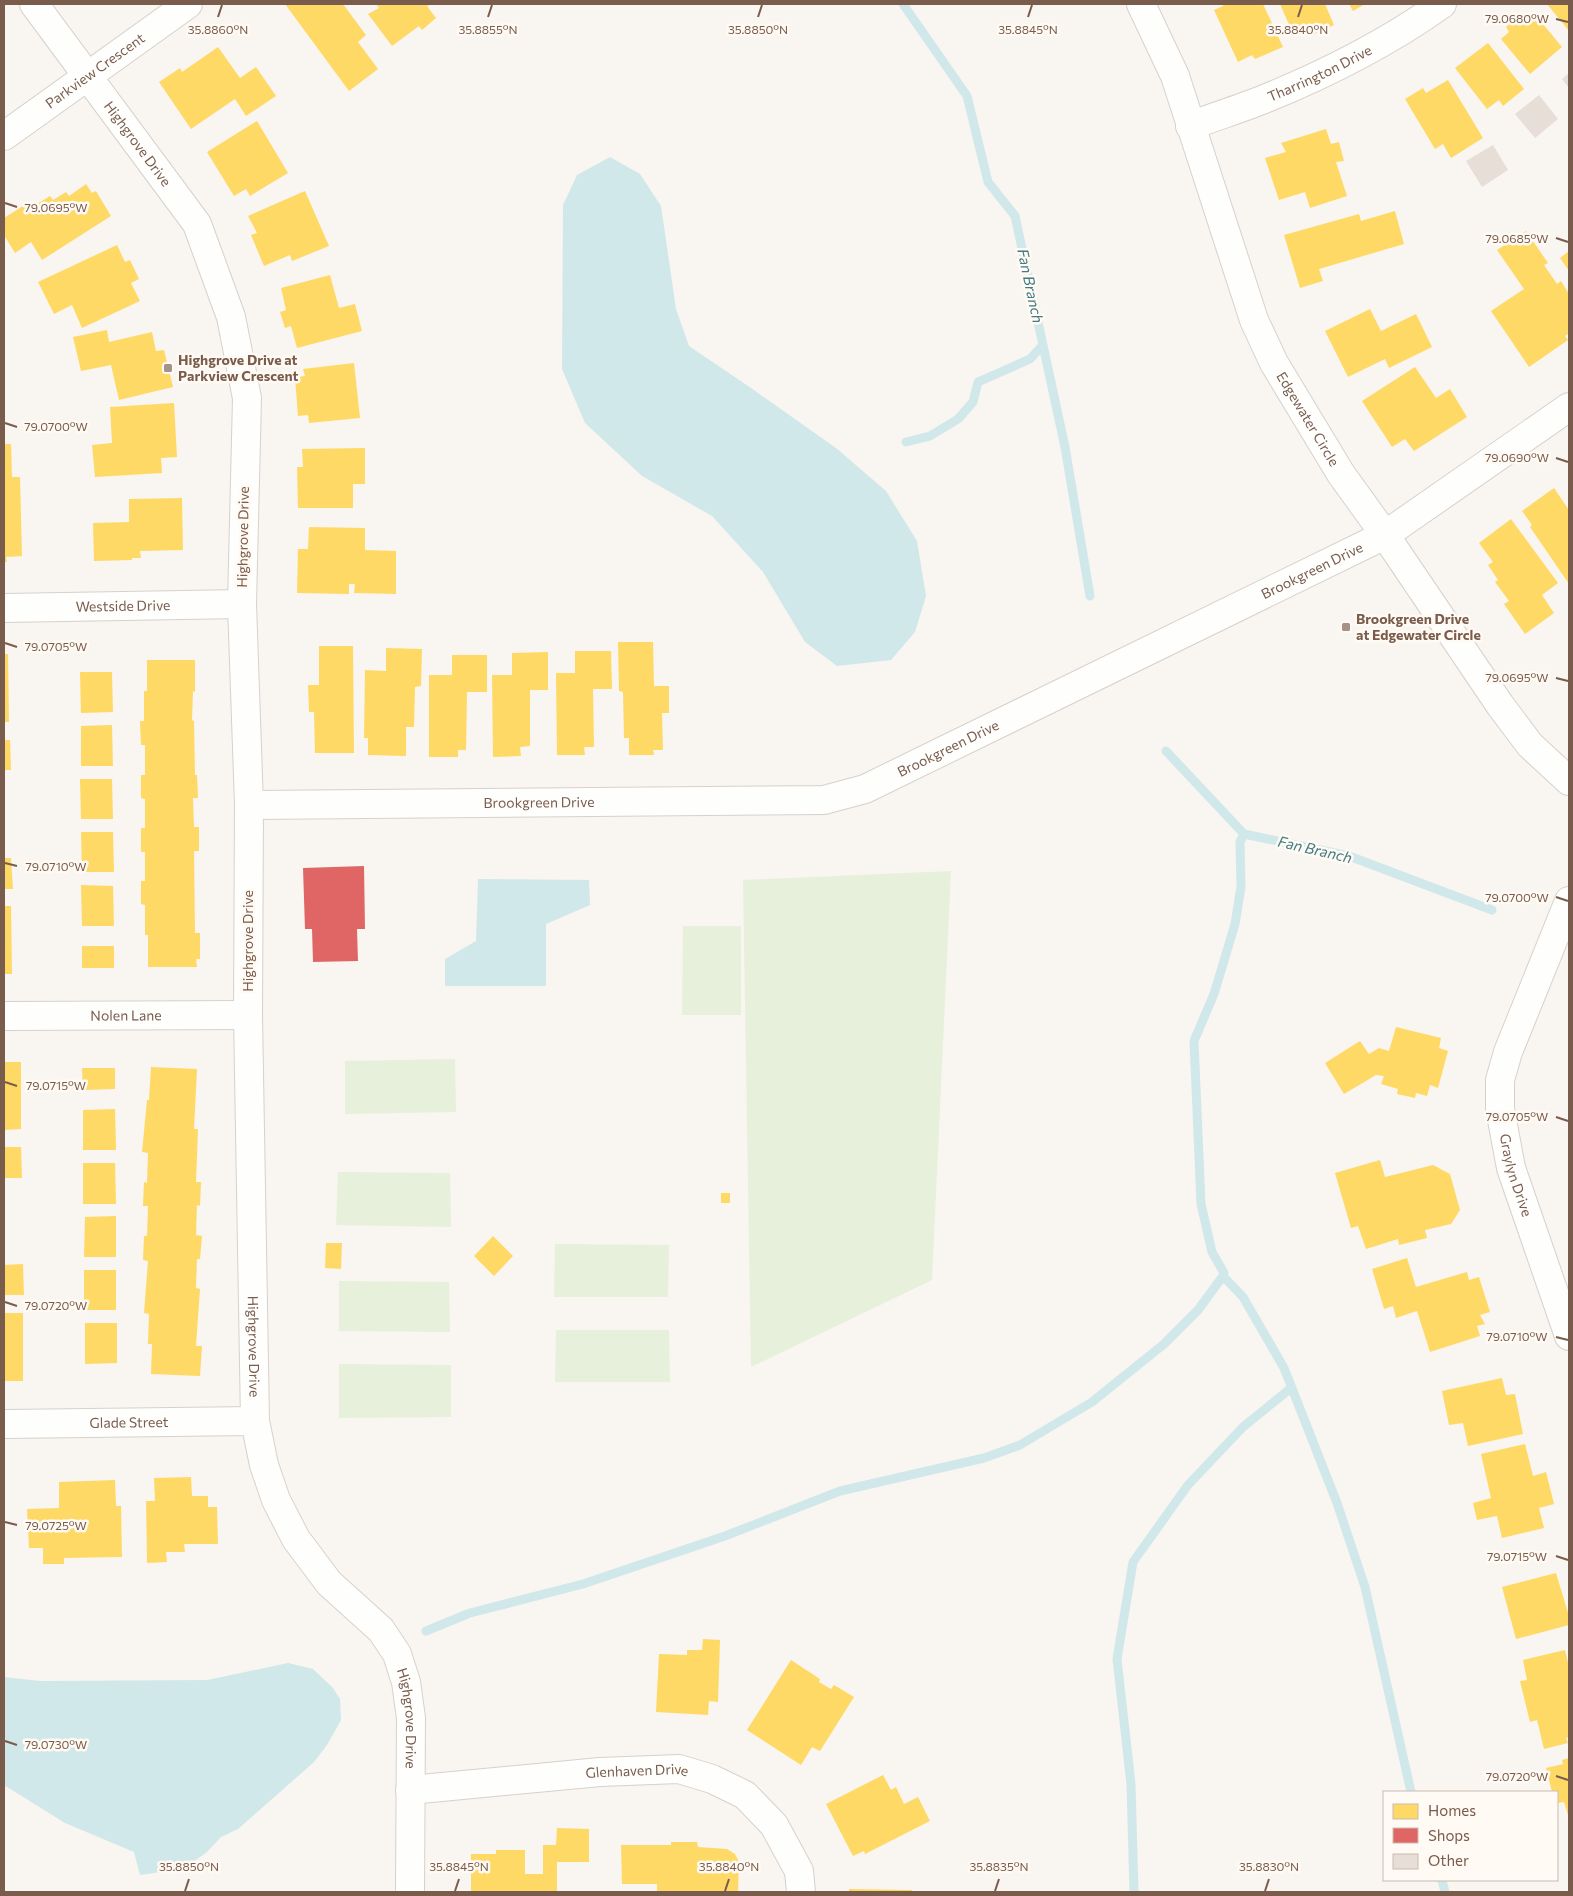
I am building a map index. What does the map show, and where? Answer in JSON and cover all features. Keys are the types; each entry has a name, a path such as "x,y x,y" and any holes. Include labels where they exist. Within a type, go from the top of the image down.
{"street":[{"name":"Highgrove Drive","path":"34,4 89,75 197,224 231,317 246,398 242,604 249,804 248,1015 255,1421 264,1465 276,1500 296,1539 329,1583 381,1630 397,1654 406,1682 411,1718 410,1892"},
{"name":"Parkview Crescent","path":"4,136 188,4"},
{"name":"Edgewater Circle","path":"1141,4 1175,76 1254,320 1274,363 1341,474 1386,536 1500,705 1530,745 1569,781"},
{"name":"Tharrington Drive","path":"1190,126 1261,100 1326,72 1369,51 1410,27 1442,4"},
{"name":"Brookgreen Drive","path":"249,804 824,800 865,789 1386,536 1569,407"},
{"name":"Westside Drive","path":"4,608 242,604"},
{"name":"Graylyn Drive","path":"1569,900 1508,1052 1500,1080 1500,1109 1511,1168 1569,1336"},
{"name":"Nolen Lane","path":"4,1016 248,1015"},
{"name":"Glade Street","path":"4,1424 255,1421"},
{"name":"Glenhaven Drive","path":"410,1790 600,1772 679,1769 712,1779 745,1795 774,1825 799,1871 801,1892"}],"green space":[{"path":"951,871 932,1280 751,1367 743,880"},
{"path":"683,926 741,926 741,1015 682,1015"},
{"path":"455,1059 456,1112 345,1114 345,1061"},
{"path":"338,1172 450,1173 451,1227 336,1225"},
{"path":"555,1244 669,1245 668,1297 554,1297"},
{"path":"339,1281 449,1282 450,1332 339,1331"},
{"path":"556,1330 669,1330 670,1382 555,1382"},
{"path":"339,1364 451,1365 451,1417 339,1418"}],"water":[{"path":"610,157 640,174 661,206 676,309 689,346 836,448 886,491 917,541 926,596 915,632 891,660 837,666 805,642 763,572 712,516 642,476 585,423 562,369 563,205 577,175"},
{"path":"478,879 589,880 590,905 546,924 546,986 445,986 445,959 476,941"},
{"path":"288,1663 313,1669 333,1688 340,1699 341,1720 327,1745 314,1762 238,1829 221,1837 207,1852 193,1862 174,1870 140,1875 134,1852 65,1823 4,1785 4,1677 40,1681 207,1680"}],"building: Homes":[{"path":"285,4 343,4 366,35 358,42 378,69 349,91"},
{"path":"376,4 432,4 427,6 436,18 422,30 419,26 392,46 368,14 379,8"},
{"path":"1222,4 1263,4 1283,47 1255,59 1252,55 1238,62 1214,10 1223,6"},
{"path":"1280,4 1325,4 1334,25 1314,34 1310,27 1293,34"},
{"path":"1349,4 1365,4 1353,11"},
{"path":"1547,4 1569,4 1569,31"},
{"path":"1533,12 1562,47 1530,74 1501,39 1509,32 1506,27 1520,15 1524,19"},
{"path":"1488,43 1524,89 1503,106 1499,100 1487,109 1455,68"},
{"path":"218,47 240,78 256,67 276,96 246,116 235,99 191,129 159,82 180,68 182,72"},
{"path":"1448,80 1483,138 1451,158 1443,144 1435,149 1405,99 1423,88 1426,93"},
{"path":"257,121 288,173 250,196 246,189 234,196 207,152"},
{"path":"1326,129 1331,144 1339,142 1344,161 1336,162 1347,196 1310,208 1305,192 1279,200 1265,158 1286,152 1281,143"},
{"path":"86,184 92,193 96,191 111,216 42,260 31,242 15,253 4,235 4,218 26,204 29,209 50,196 53,200 66,192 69,196"},
{"path":"305,191 329,246 292,261 290,255 264,266 251,235 257,233 248,216"},
{"path":"1395,211 1404,244 1319,269 1323,281 1300,288 1284,235 1359,214 1361,221"},
{"path":"1526,231 1548,263 1544,265 1557,284 1561,281 1569,294 1569,333 1565,336 1568,340 1529,367 1491,311 1524,289 1497,250"},
{"path":"117,245 125,262 130,260 139,279 131,283 140,301 82,328 72,305 54,314 38,282"},
{"path":"1569,251 1569,271 1560,258"},
{"path":"330,275 339,308 355,304 362,331 297,348 291,326 285,328 280,312 286,310 281,288"},
{"path":"1370,309 1381,331 1416,314 1432,347 1389,368 1385,359 1348,377 1325,331"},
{"path":"107,330 109,342 152,332 156,351 164,350 173,387 119,400 111,365 81,371 73,337"},
{"path":"354,363 360,418 309,423 308,415 298,416 295,377 305,376 303,369"},
{"path":"1415,367 1436,398 1450,389 1467,417 1414,451 1405,439 1392,447 1362,401"},
{"path":"174,403 177,457 161,458 162,473 95,477 92,445 112,443 110,407"},
{"path":"4,444 11,444 12,477 20,477 22,556 6,557 7,562 4,562"},
{"path":"365,448 365,484 353,484 353,508 298,508 297,467 303,467 302,449"},
{"path":"1554,488 1569,510 1569,584 1530,527 1532,525 1522,511"},
{"path":"182,498 183,550 140,551 141,558 132,558 132,560 94,561 93,523 129,522 129,499"},
{"path":"1511,519 1558,583 1542,595 1554,613 1525,634 1504,604 1509,601 1495,582 1498,580 1488,565 1493,562 1479,543"},
{"path":"309,527 365,528 365,550 396,551 396,594 354,593 355,584 349,584 349,594 297,593 298,549 308,549"},
{"path":"618,642 653,642 654,686 669,686 669,713 662,713 663,750 653,750 654,755 629,755 629,738 624,738 623,692 619,691"},
{"path":"319,646 353,646 354,753 315,753 314,712 309,712 308,685 319,685"},
{"path":"386,648 422,649 421,686 415,687 414,727 406,727 406,756 368,755 368,738 364,738 365,670 386,671"},
{"path":"575,651 611,651 612,689 593,689 594,747 584,747 585,755 557,755 556,673 575,673"},
{"path":"548,652 548,690 530,690 530,746 520,747 521,756 493,757 492,675 512,675 512,653"},
{"path":"4,654 8,654 9,722 4,722"},
{"path":"452,655 487,655 487,692 467,692 466,750 458,750 458,757 429,757 429,675 452,675"},
{"path":"147,660 195,660 195,692 193,691 192,720 194,721 195,775 197,775 198,798 193,798 194,827 199,827 199,851 194,851 195,933 200,933 200,959 196,959 197,967 148,967 148,935 145,935 145,905 141,904 141,881 145,881 145,852 141,852 141,828 145,828 145,799 141,798 141,775 145,775 145,745 141,745 140,721 144,721 144,691 147,691"},
{"path":"80,672 112,672 113,712 81,713"},
{"path":"112,725 113,766 81,766 81,726"},
{"path":"4,740 10,740 11,770 4,770"},
{"path":"80,779 112,779 113,819 81,819"},
{"path":"81,832 113,832 114,872 82,872"},
{"path":"4,858 11,858 13,889 4,889"},
{"path":"81,885 113,886 114,926 82,926"},
{"path":"4,906 11,906 12,974 4,974"},
{"path":"82,946 114,946 114,968 82,968"},
{"path":"1396,1027 1441,1038 1439,1048 1448,1051 1438,1088 1430,1085 1427,1096 1416,1093 1415,1098 1397,1094 1398,1089 1381,1084 1384,1076 1376,1075 1344,1094 1325,1063 1360,1041 1369,1054 1379,1048 1389,1051"},
{"path":"4,1062 21,1062 21,1129 4,1130"},
{"path":"151,1067 197,1069 194,1129 198,1129 196,1182 201,1182 200,1206 197,1205 196,1235 202,1236 200,1259 197,1259 196,1288 200,1289 196,1346 202,1346 200,1376 151,1374 152,1344 148,1344 149,1314 144,1313 148,1261 143,1260 144,1236 147,1236 148,1206 143,1206 144,1182 147,1183 148,1153 142,1152"},
{"path":"82,1068 115,1068 115,1089 83,1090"},
{"path":"115,1109 116,1150 83,1150 83,1110"},
{"path":"4,1147 21,1147 22,1178 4,1178"},
{"path":"1380,1160 1385,1177 1433,1165 1450,1174 1460,1210 1451,1224 1425,1230 1427,1238 1399,1245 1398,1239 1366,1249 1358,1226 1351,1228 1335,1173"},
{"path":"83,1163 115,1163 116,1204 83,1204"},
{"path":"721,1193 730,1193 730,1203 721,1203"},
{"path":"116,1216 116,1257 84,1257 85,1217"},
{"path":"493,1236 513,1256 494,1276 474,1256"},
{"path":"326,1243 342,1243 341,1269 325,1268"},
{"path":"1407,1258 1416,1287 1467,1272 1469,1280 1479,1277 1490,1312 1480,1315 1485,1324 1477,1326 1480,1336 1430,1352 1417,1311 1396,1318 1393,1306 1384,1309 1372,1269"},
{"path":"23,1264 24,1295 4,1295 4,1265"},
{"path":"84,1270 116,1270 116,1310 84,1310"},
{"path":"4,1313 23,1313 23,1381 4,1381"},
{"path":"85,1323 117,1323 117,1363 85,1364"},
{"path":"1502,1378 1506,1395 1515,1394 1523,1434 1468,1446 1463,1423 1449,1425 1442,1391"},
{"path":"1525,1444 1533,1476 1546,1472 1554,1504 1539,1508 1544,1528 1502,1538 1497,1516 1477,1520 1473,1503 1491,1498 1481,1454"},
{"path":"191,1477 192,1496 208,1496 208,1507 217,1507 218,1544 184,1544 185,1552 166,1552 167,1562 147,1563 146,1501 155,1501 154,1478"},
{"path":"115,1480 116,1506 121,1506 122,1557 64,1558 64,1564 43,1564 43,1548 29,1548 27,1509 59,1508 59,1482"},
{"path":"1556,1573 1569,1616 1569,1625 1516,1639 1502,1587"},
{"path":"703,1639 720,1640 718,1702 709,1701 708,1715 656,1712 659,1654 687,1655 687,1650 702,1650"},
{"path":"1565,1650 1569,1667 1569,1737 1566,1738 1568,1743 1544,1749 1537,1720 1530,1722 1520,1681 1527,1680 1523,1660"},
{"path":"791,1660 820,1679 819,1682 831,1689 834,1685 854,1697 820,1751 812,1747 801,1765 747,1730"},
{"path":"1569,1758 1569,1818 1564,1802 1558,1803 1558,1791 1552,1791 1546,1768 1563,1764 1562,1760"},
{"path":"883,1775 891,1790 896,1787 904,1804 918,1797 930,1821 865,1854 864,1851 853,1856 826,1804"},
{"path":"557,1828 589,1829 589,1862 557,1862 557,1892 471,1892 471,1854 496,1854 496,1850 525,1850 525,1874 543,1874 543,1845 556,1845"},
{"path":"671,1842 697,1842 698,1847 727,1849 735,1854 739,1862 738,1892 657,1892 657,1884 622,1884 621,1845 671,1845"},
{"path":"849,1889 912,1890 912,1892 849,1892"}],"building: Shops":[{"path":"364,866 365,929 357,929 358,961 313,962 312,929 305,929 303,868"}],"building: Other":[{"path":"1569,73 1569,88 1562,79"},
{"path":"1539,95 1558,119 1535,138 1515,114"},
{"path":"1493,145 1508,170 1482,187 1466,161"}],"waterway":[{"name":"Fan Branch","path":"903,4 967,96 988,182 1015,216 1065,447 1090,596"},
{"path":"906,442 930,436 958,419 973,402 978,382 1030,359 1043,345"},
{"name":"Fan Branch","path":"1166,751 1244,834 1349,856 1492,910"},
{"path":"1244,834 1240,842 1241,887 1235,924 1214,994 1194,1041 1201,1204 1212,1252 1224,1273 1223,1276 1243,1297 1284,1368 1337,1503 1365,1587 1411,1791"},
{"path":"426,1631 470,1613 583,1584 725,1536 840,1491 984,1458 1020,1445 1092,1402 1164,1344 1198,1310 1223,1276"},
{"path":"1134,1892 1131,1784 1117,1659 1133,1562 1188,1485 1243,1427 1291,1388"},
{"path":"1442,1881 1445,1892"}],"place":[{"name":"Highgrove Drive at Parkview Crescent","path":"168,368"},
{"name":"Brookgreen Drive at Edgewater Circle","path":"1346,627"}]}
